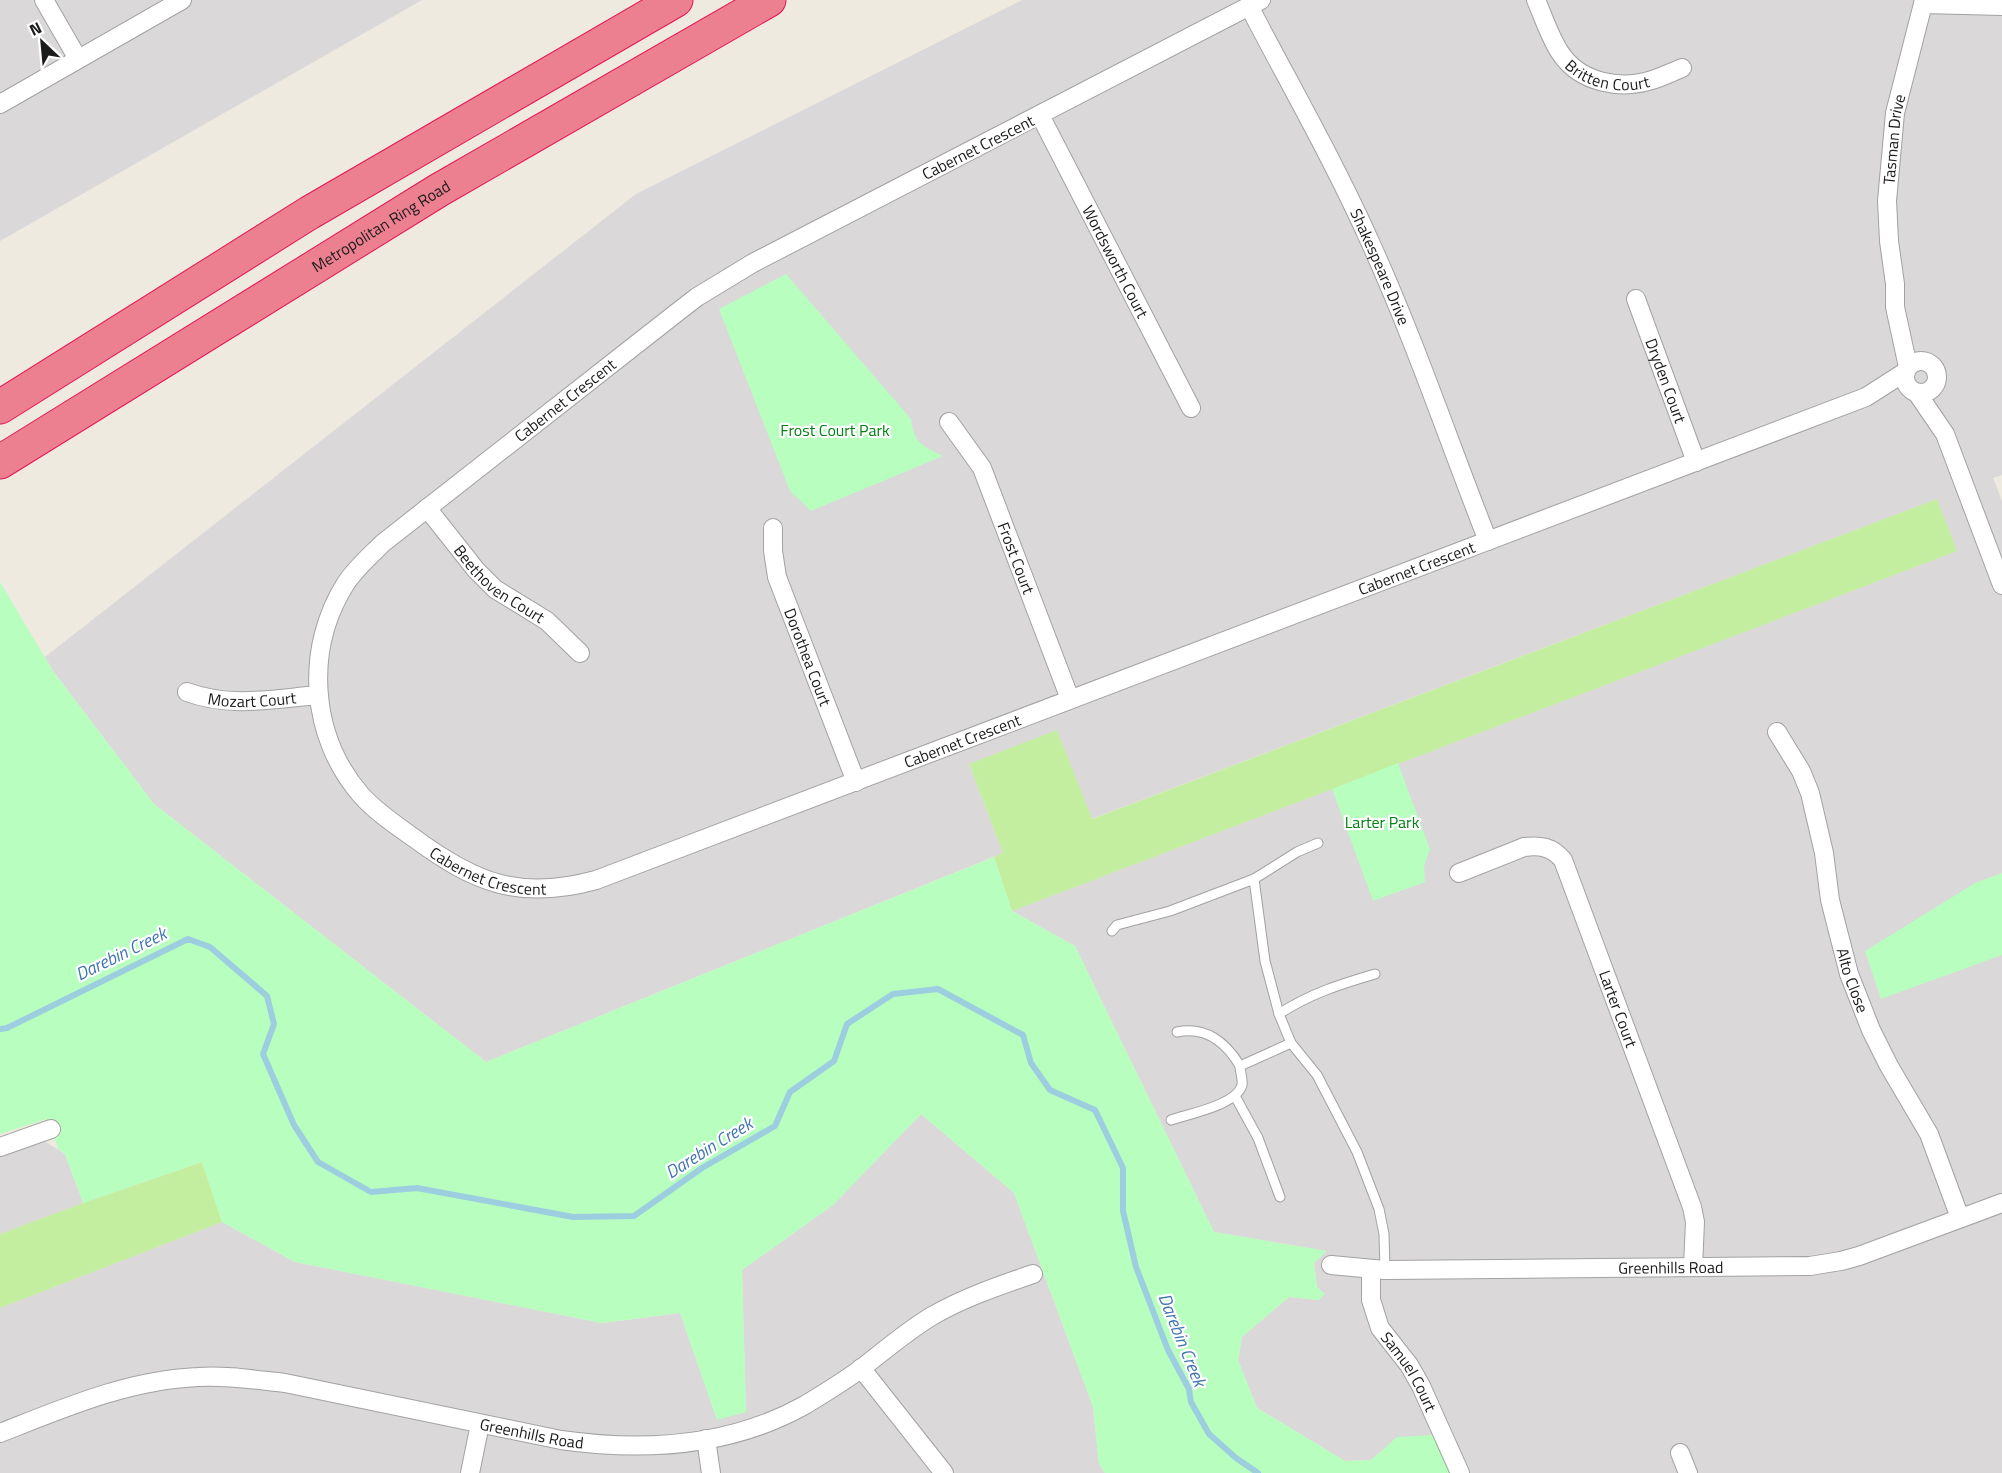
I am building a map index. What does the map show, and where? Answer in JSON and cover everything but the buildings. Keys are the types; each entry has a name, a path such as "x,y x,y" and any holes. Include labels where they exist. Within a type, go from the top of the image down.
{"highway":[{"path":"0,407 309,213 676,0"},
{"name":"Metropolitan Ring Road","path":"0,462 439,190 769,0"}],"street":[{"path":"44,0 78,59"},
{"path":"0,104 182,0"},
{"name":"Britten Court","path":"1536,0 1562,55 1572,67 1587,78 1606,84 1631,84 1651,81 1682,68"},
{"path":"1924,2 2002,6"},
{"name":"Tasman Drive","path":"1906,370 1895,307 1895,284 1889,241 1887,201 1889,159 1895,113 1924,2"},
{"name":"Cabernet Crescent","path":"1255,3 753,263 697,297 383,543 346,582 324,629 319,654 318,695 323,725 333,753 361,795 380,813 431,851 483,880 505,886 550,890 572,887 856,782 1866,397 1906,370"},
{"name":"Shakespeare Drive","path":"1255,3 1397,303 1488,541"},
{"name":"Wordsworth Court","path":"1040,115 1191,408"},
{"name":"Tasman Drive","path":"1895,284 1911,336 1928,361"},
{"name":"Dryden Court","path":"1636,299 1696,462"},
{"path":"1945,434 1929,408 1906,382 1906,370 1917,361 1928,361 1938,373 1936,383 1945,434 2002,585"},
{"path":"1915,392 1930,390 1936,383"},
{"name":"Cabernet Crescent","path":"1866,397 1915,392"},
{"name":"Frost Court","path":"950,422 982,468 1070,699"},
{"name":"Beethoven Court","path":"427,508 476,570 495,589 547,621 580,653"},
{"name":"Dorothea Court","path":"774,528 772,551 777,577 856,782"},
{"name":"Mozart Court","path":"187,692 220,701 245,702 318,695"},
{"name":"Alto Close","path":"1777,732 1801,771 1810,793 1820,832 1830,900 1849,974 1870,1030 1929,1134 1960,1218"},
{"name":"Larter Court","path":"1459,873 1524,847 1548,848 1563,860 1692,1207 1695,1222 1693,1266"},
{"path":"0,1147 51,1129"},
{"name":"Greenhills Road","path":"1331,1265 1378,1270 1827,1264 1859,1256 2002,1203"},
{"name":"Samuel Court","path":"1378,1270 1371,1300 1380,1328 1409,1365 1421,1386 1460,1473"},
{"name":"Greenhills Road","path":"0,1433 75,1404 130,1387 199,1376 285,1383 561,1440 601,1445 666,1446 706,1440 777,1418 803,1406 861,1368 903,1335 932,1316 966,1299 1033,1274"},
{"path":"861,1368 944,1473"},
{"path":"470,1473 480,1424"},
{"path":"706,1440 711,1473"},
{"path":"1680,1453 1688,1473"}],"lane":[{"path":"1112,931 1117,925 1170,910 1254,879 1297,852 1318,843"},
{"path":"1254,879 1265,961 1279,1014 1291,1043 1317,1075 1357,1152 1379,1209 1384,1234 1378,1270"},
{"path":"1279,1014 1298,1001 1333,986 1375,974"},
{"path":"1171,1120 1218,1105 1235,1096 1242,1085 1240,1066 1232,1052 1221,1042 1204,1032 1190,1030 1177,1032"},
{"path":"1240,1066 1291,1043"},
{"path":"1235,1096 1258,1138 1280,1197"}],"shaded area":[{"path":"0,0 422,0 0,241"},
{"path":"1022,0 2002,0 2002,475 1993,478 2002,501 2002,1473 1452,1473 1398,1437 1371,1460 1345,1461 1257,1408 1238,1360 1242,1337 1289,1297 1318,1300 1324,1294 1317,1287 1314,1263 1326,1251 1214,1232 1075,946 1012,911 1956,551 1937,499 1091,819 1057,731 969,764 1003,853 486,1062 154,804 53,671 45,657 636,194"},
{"path":"921,1114 1014,1193 1093,1407 1099,1464 1105,1473 0,1473 0,1308 222,1222 295,1262 602,1323 680,1313 717,1419 746,1412 742,1270 833,1205"},
{"path":"44,1141 65,1154 83,1203 0,1234 0,1149"}],"green space":[{"name":"Frost Court Park","path":"786,274 911,419 914,434 920,443 943,456 811,511 790,491 719,309"},
{"path":"1937,499 1957,551 1012,911 994,857 1003,853 969,764 1057,730 1092,819"},
{"path":"0,582 53,671 154,804 486,1062 994,857 1012,911 1075,946 1214,1232 1327,1251 1314,1263 1317,1287 1325,1294 1318,1300 1289,1297 1242,1337 1238,1360 1257,1408 1345,1461 1371,1460 1397,1437 1434,1435 1452,1473 1105,1473 1099,1464 1093,1407 1014,1193 921,1114 833,1205 742,1270 746,1412 717,1420 680,1313 602,1323 295,1262 222,1222 202,1162 83,1203 65,1154 59,1150 47,1119 0,1134"},
{"name":"Larter Park","path":"1398,763 1430,849 1424,867 1425,882 1373,901 1332,789"},
{"path":"2002,873 2002,955 1881,999 1865,951 1975,883"},
{"path":"202,1162 222,1222 0,1308 0,1234"}],"waterway":[{"name":"Darebin Creek","path":"0,1029 7,1028 188,939 210,947 267,996 274,1024 263,1054 294,1125 318,1162 371,1192 417,1188 573,1217 634,1216 702,1168 775,1126 790,1092 834,1061 847,1024 893,994 938,989 1023,1035 1031,1063 1050,1090 1095,1110 1123,1168 1123,1211 1136,1267 1168,1350 1189,1389 1191,1402 1209,1434 1236,1458 1258,1473"}]}
